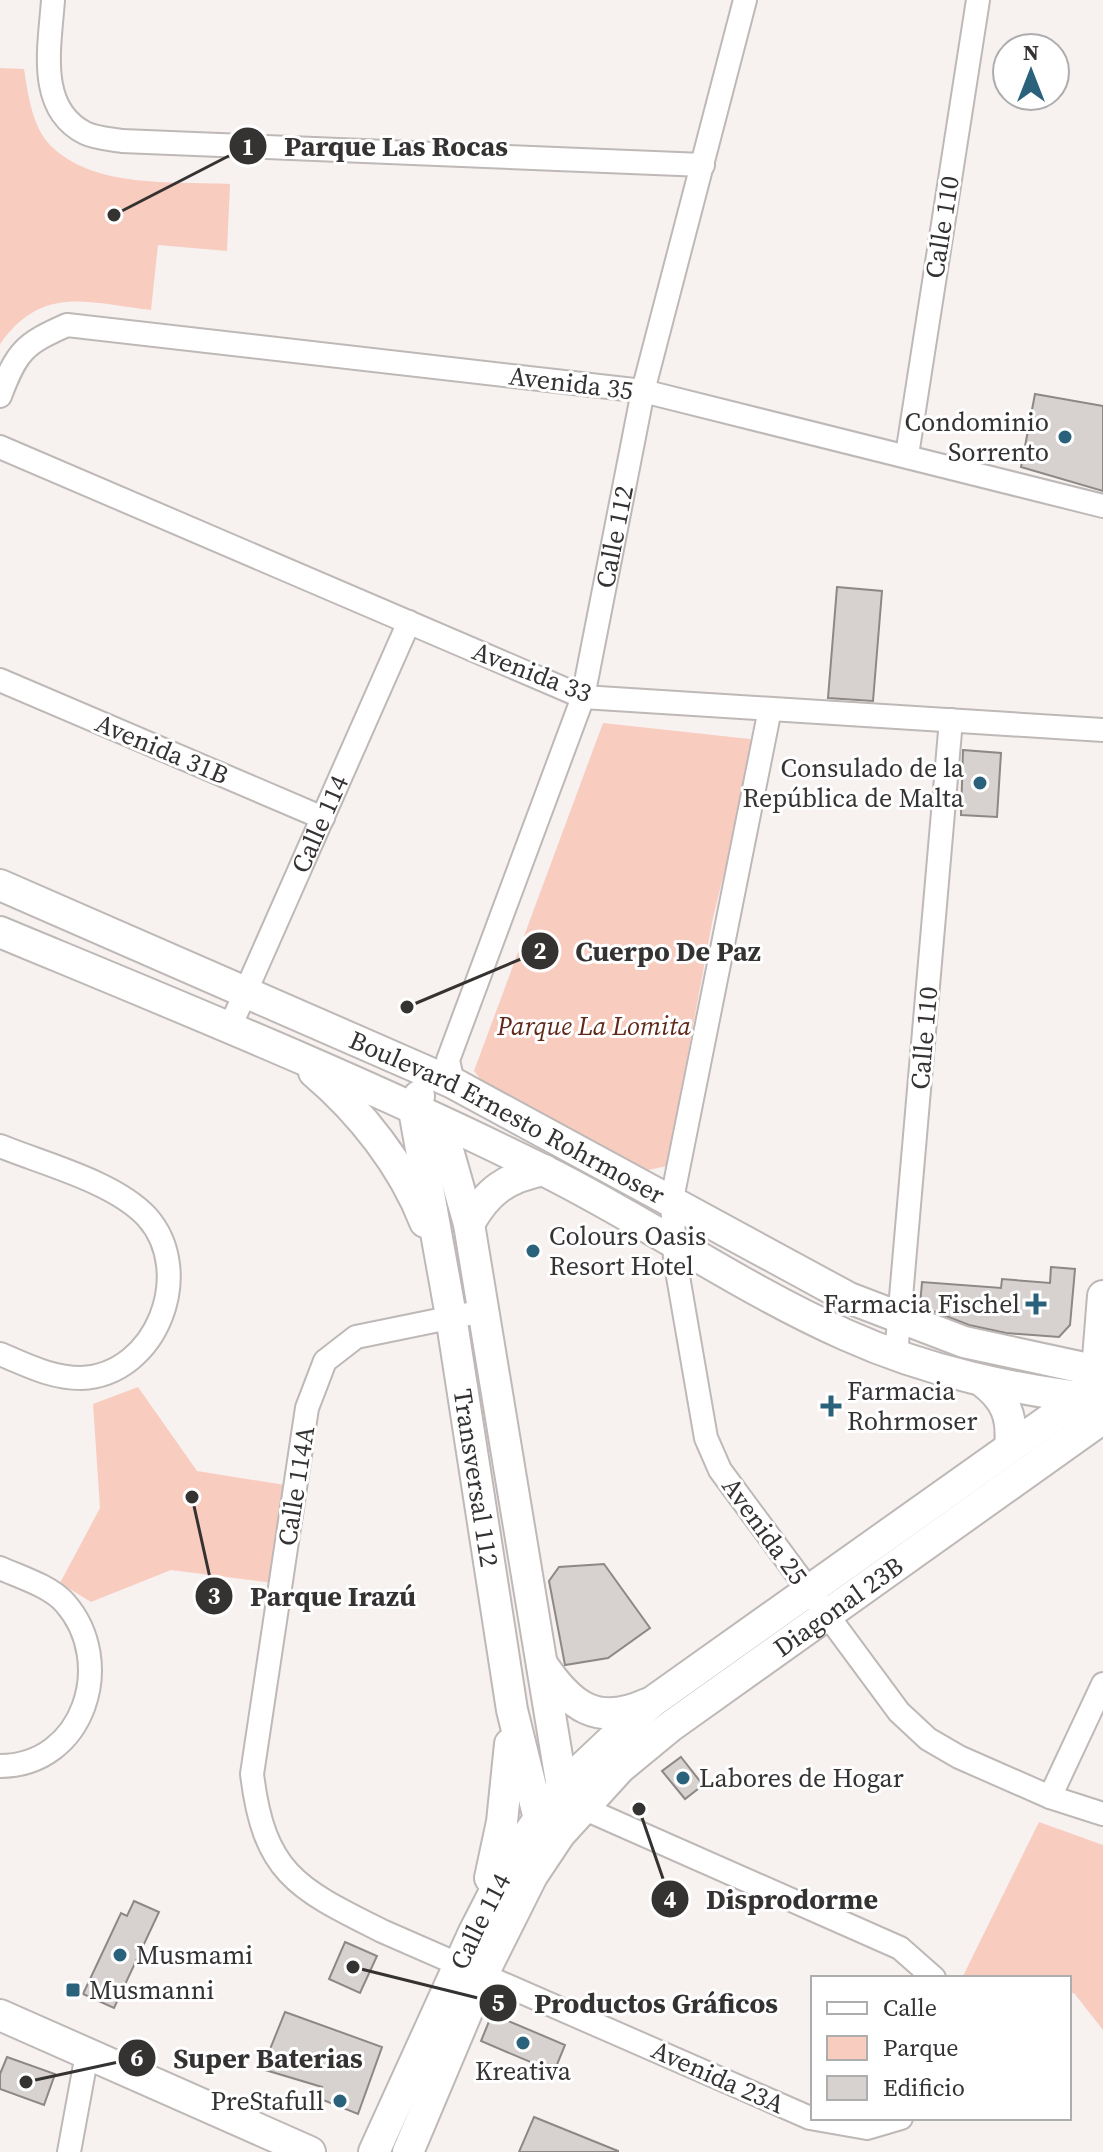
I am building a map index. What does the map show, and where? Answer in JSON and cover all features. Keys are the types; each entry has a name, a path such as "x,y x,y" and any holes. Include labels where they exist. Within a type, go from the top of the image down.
{"street":[{"path":"53,0 48,68 53,97 65,119 87,134 122,141 703,165"},
{"name":"Calle 112","path":"427,1116 583,697 643,391 745,0"},
{"name":"Calle 110","path":"907,455 978,0"},
{"name":"Avenida 35","path":"0,396 11,366 31,341 67,325 643,391 1103,506"},
{"name":"Avenida 33","path":"0,447 583,697 1103,730"},
{"name":"Calle 114","path":"230,1027 409,622"},
{"name":"Avenida 31B","path":"0,680 323,818"},
{"name":"Avenida 25","path":"770,709 672,1199 675,1259 706,1438 720,1470 899,1712 928,1739 959,1757 1050,1797 1103,1814"},
{"name":"Calle 110","path":"896,1355 951,720"},
{"name":"Boulevard Ernesto Rohrmoser","path":"0,885 246,994 443,1072 799,1272 900,1319 964,1342 1100,1371"},
{"name":"Boulevard Ernesto Rohrmoser","path":"0,932 288,1050 544,1170 845,1335 896,1355 982,1381 1092,1399"},
{"path":"288,1050 329,1085 374,1135 423,1215 442,1265"},
{"name":"Transversal 112","path":"427,1116 469,1224 540,1661 573,1798"},
{"name":"Transversal 112","path":"427,1116 442,1265 512,1710 549,1825"},
{"path":"0,1146 125,1197 148,1218 162,1239 170,1270 167,1304 158,1329 114,1370 84,1378 52,1376 0,1354"},
{"path":"469,1224 480,1203 498,1186 520,1175 544,1170"},
{"path":"1092,1399 1100,1371 1103,1296"},
{"name":"Calle 114A","path":"285,1870 258,1819 252,1774 307,1408 325,1361 356,1337 483,1311"},
{"path":"982,1381 997,1392 1008,1409 1012,1427 1010,1447"},
{"name":"Diagonal 23B","path":"573,1798 652,1702 1010,1447 1092,1399"},
{"name":"Diagonal 23B","path":"573,1798 620,1768 671,1726 1103,1418"},
{"path":"1059,1450 1103,1437"},
{"path":"0,1568 64,1601 83,1630 92,1685 76,1722 56,1749 13,1766 0,1766"},
{"path":"540,1661 573,1703 599,1714 627,1713 652,1702"},
{"path":"1050,1797 1103,1684"},
{"path":"474,1932 502,1822 512,1710"},
{"path":"573,1798 900,1948 932,1976"},
{"name":"Calle 114","path":"408,2152 472,1968 474,1932 549,1825 573,1798"},
{"name":"Calle 114","path":"374,2152 472,1968 532,1876 549,1825"},
{"name":"Avenida 23A","path":"285,1870 319,1900 382,1931 811,2118"},
{"path":"0,2015 277,2143 310,2152"},
{"path":"69,2152 87,2054"},
{"name":"Avenida 23A","path":"821,2120 867,2128 894,2120"}],"green space":[{"path":"0,68 24,69 39,129 50,145 68,159 111,176 135,180 230,184 227,251 158,245 151,310 86,302 50,305 33,312 16,325 0,344"},
{"name":"Parque La Lomita","path":"603,723 750,739 755,747 713,918 667,1166 648,1170 482,1081 474,1071"},
{"path":"138,1387 197,1471 285,1485 273,1583 171,1570 91,1602 60,1583 100,1508 93,1404"},
{"path":"1039,1822 1103,1845 1103,2030 1074,1993 1071,1994 1071,1976 963,1976"}],"building":[{"name":"Condominio Sorrento","path":"1035,394 1103,406 1103,491 1021,467"},
{"path":"837,587 882,591 873,701 828,698"},
{"path":"963,750 1001,753 997,817 961,815"},
{"path":"1051,1267 1075,1269 1070,1325 1059,1337 1006,1333 969,1325 920,1306 922,1282 1001,1288 1002,1279 1050,1283"},
{"path":"604,1564 650,1628 608,1658 565,1665 549,1581 559,1567"},
{"name":"Labores de Hogar","path":"681,1757 703,1785 685,1799 662,1771"},
{"name":"Musmami","path":"134,1901 159,1912 114,2008 83,1994 121,1913 127,1916"},
{"path":"345,1942 377,1956 360,1993 329,1979"},
{"path":"285,2012 382,2047 358,2114 318,2098 322,2087 262,2069"},
{"name":"Kreativa","path":"492,2014 565,2045 554,2072 481,2041"},
{"path":"7,2057 55,2074 44,2105 0,2089 0,2074"},
{"path":"534,2117 618,2151 618,2152 519,2152"}],"place":[{"name":"Parque Las Rocas","path":"114,215"},
{"name":"Condominio Sorrento","path":"1065,437"},
{"name":"Consulado de la República de Malta","path":"980,783"},
{"name":"Cuerpo De Paz","path":"407,1007"},
{"name":"Colours Oasis Resort Hotel","path":"533,1251"},
{"name":"Farmacia Fischel","path":"1036,1304"},
{"name":"Farmacia Rohrmoser","path":"831,1406"},
{"name":"Parque Irazú","path":"192,1497"},
{"name":"Labores de Hogar","path":"683,1778"},
{"name":"Disprodorme","path":"639,1809"},
{"name":"Musmami","path":"120,1955"},
{"name":"Productos Gráficos","path":"353,1967"},
{"name":"Musmanni","path":"73,1990"},
{"name":"Kreativa","path":"523,2043"},
{"name":"Super Baterias","path":"26,2082"},
{"name":"PreStafull","path":"340,2101"}]}
